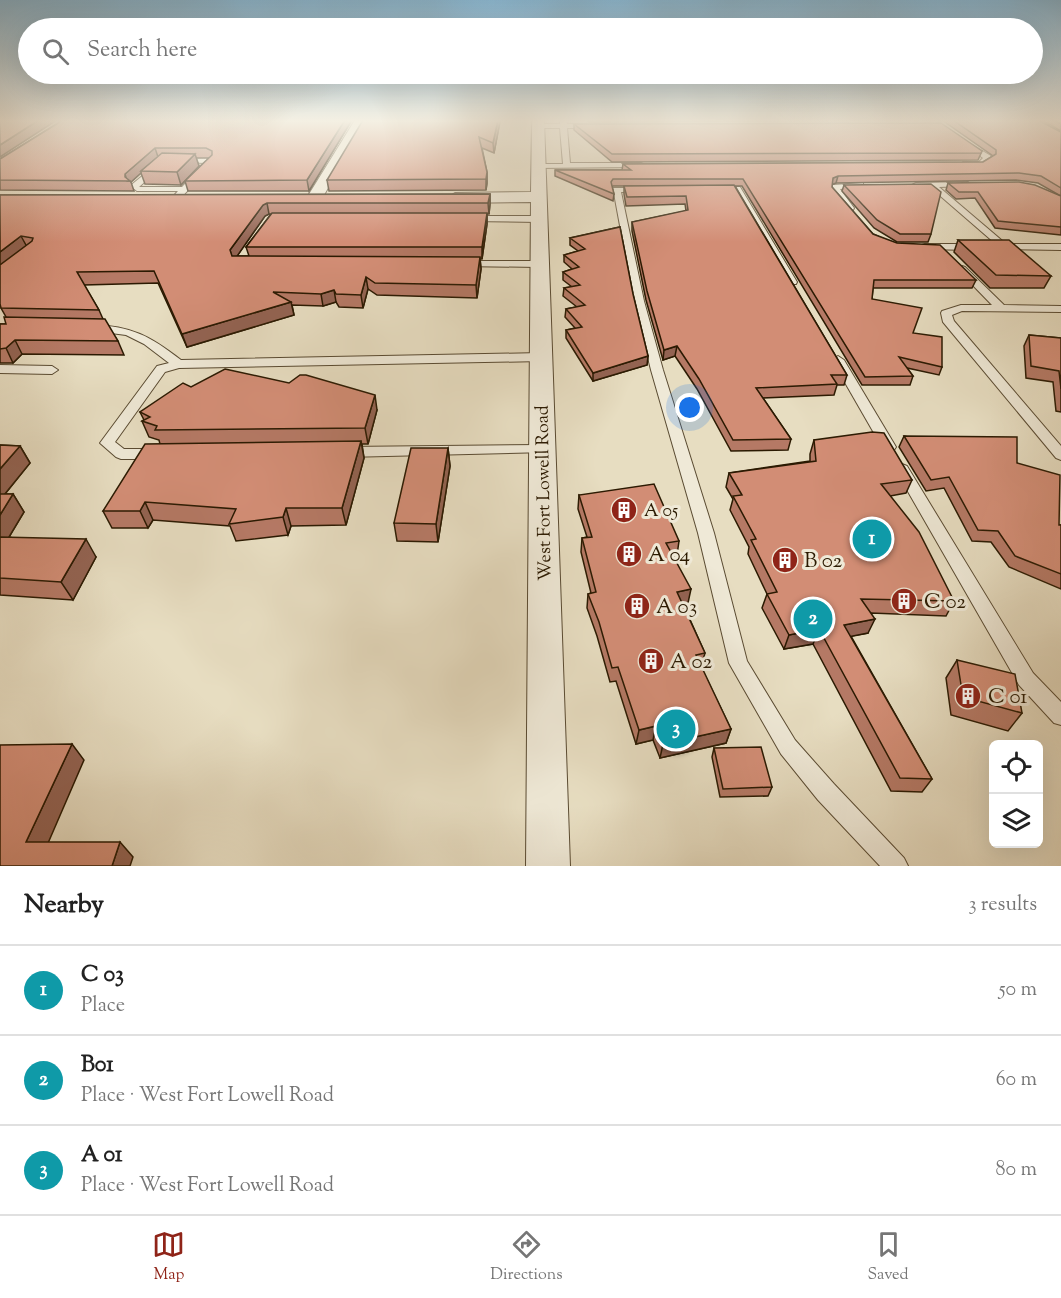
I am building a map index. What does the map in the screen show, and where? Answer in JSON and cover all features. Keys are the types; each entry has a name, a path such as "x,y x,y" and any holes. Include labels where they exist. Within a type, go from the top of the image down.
{"street":[{"path":"334,160 308,199 338,199"},
{"name":"West Fort Lowell Road","path":"540,160 539,264 548,866"},
{"path":"130,199 179,194 198,199"},
{"path":"444,198 539,208"}],"lane":[{"path":"167,160 134,186 136,189 179,194 209,162 176,160"},
{"path":"565,160 567,166"},
{"path":"957,164 981,164 985,160"},
{"path":"538,166 645,165"},
{"path":"910,185 974,184"},
{"path":"860,219 836,192 836,187 868,185"},
{"path":"932,185 1004,247"},
{"path":"704,190 737,189 799,294"},
{"path":"660,190 616,190 639,302 706,533 738,663 788,747 826,792 896,866"},
{"path":"457,219 539,208"},
{"path":"918,247 1061,247"},
{"path":"940,247 1001,308"},
{"path":"447,264 539,264"},
{"path":"1061,309 961,308 945,313 949,322 1061,455"},
{"path":"82,327 118,328 141,335 178,364"},
{"path":"828,345 1026,679 1061,716"},
{"path":"168,454 121,454 107,443 161,369 178,364 541,357"},
{"path":"0,369 52,370"},
{"path":"331,452 542,449"}],"building":[{"path":"0,160 141,160 125,174 130,181 0,180"},
{"path":"153,160 189,160 177,172 141,171"},
{"path":"206,160 319,160 307,180 185,181"},
{"path":"339,160 484,160 487,172 486,179 327,180"},
{"path":"1061,160 1061,188 1041,176 1019,173 838,176 833,178 832,187 873,234 897,243 940,245 976,280 874,280 872,299 922,308 913,333 942,337 942,367 899,357 913,376 865,377 743,179 613,179 611,182 614,194 555,170 631,170 623,164"},
{"path":"1019,182 1035,185 1061,196 1061,227 998,221 978,192 959,192 948,183"},
{"path":"931,184 941,192 931,234 900,234 877,220 844,185"},
{"path":"734,185 847,375 831,375 837,384 756,388 791,439 733,440 699,379 677,346 664,350 647,291 632,222 688,210 686,196 627,197 624,186"},
{"path":"490,194 488,203 267,203 263,205 230,250 232,256 480,257 476,285 375,283 366,277 361,295 336,294 334,290 321,294 273,292 291,302 182,334 154,271 77,272 99,310 1,308 0,304 0,265 33,238 21,236 0,252 0,195"},
{"path":"272,213 487,213 482,247 246,247"},
{"path":"620,227 648,356 593,373 566,330 582,327 566,309 585,305 564,288 580,285 563,272 579,267 564,255 585,249 570,238"},
{"path":"958,240 1009,240 1051,276 996,275"},
{"path":"4,317 105,319 118,341 15,340 6,348 0,349 0,324 6,324"},
{"path":"1029,335 1061,338 1061,389 1059,371 1031,366"},
{"path":"225,369 289,383 300,375 306,375 375,395 365,428 155,430 157,426 142,421 150,417 140,412 183,383 191,387"},
{"path":"872,432 884,433 912,480 881,484 919,532 954,601 861,599 875,619 844,625 932,779 900,778 819,629 789,635 767,594 777,592 751,540 756,539 733,496 742,495 729,473 816,461 814,440"},
{"path":"904,436 1017,437 1017,463 1060,475 1061,574 1015,556 998,531 978,530 949,477 931,480"},
{"path":"361,441 342,508 286,508 283,517 229,524 236,509 145,502 140,511 103,511 145,444"},
{"path":"0,445 20,446 0,469"},
{"path":"411,448 448,448 436,524 394,523"},
{"path":"654,484 679,541 666,543 691,589 677,592 705,653 696,655 731,729 663,744 656,726 639,730 618,667 612,668 599,622 588,594 596,592 582,538 592,537 579,495"},
{"path":"0,494 13,494 0,515"},
{"path":"0,537 86,539 61,582 0,578"},
{"path":"957,660 1015,674 1022,713 963,697"},
{"path":"72,744 26,842 120,842 112,866 0,866 0,745"},
{"path":"761,747 772,787 723,789 714,748"}],"place":[{"name":"A 05","path":"624,510"},
{"name":"C 03","path":"872,539"},
{"name":"A 04","path":"629,554"},
{"name":"B 02","path":"785,560"},
{"name":"C 02","path":"904,601"},
{"name":"A 03","path":"637,606"},
{"name":"B01","path":"813,619"},
{"name":"A 02","path":"651,661"},
{"name":"C 01","path":"968,696"},
{"name":"A 01","path":"676,729"}]}
